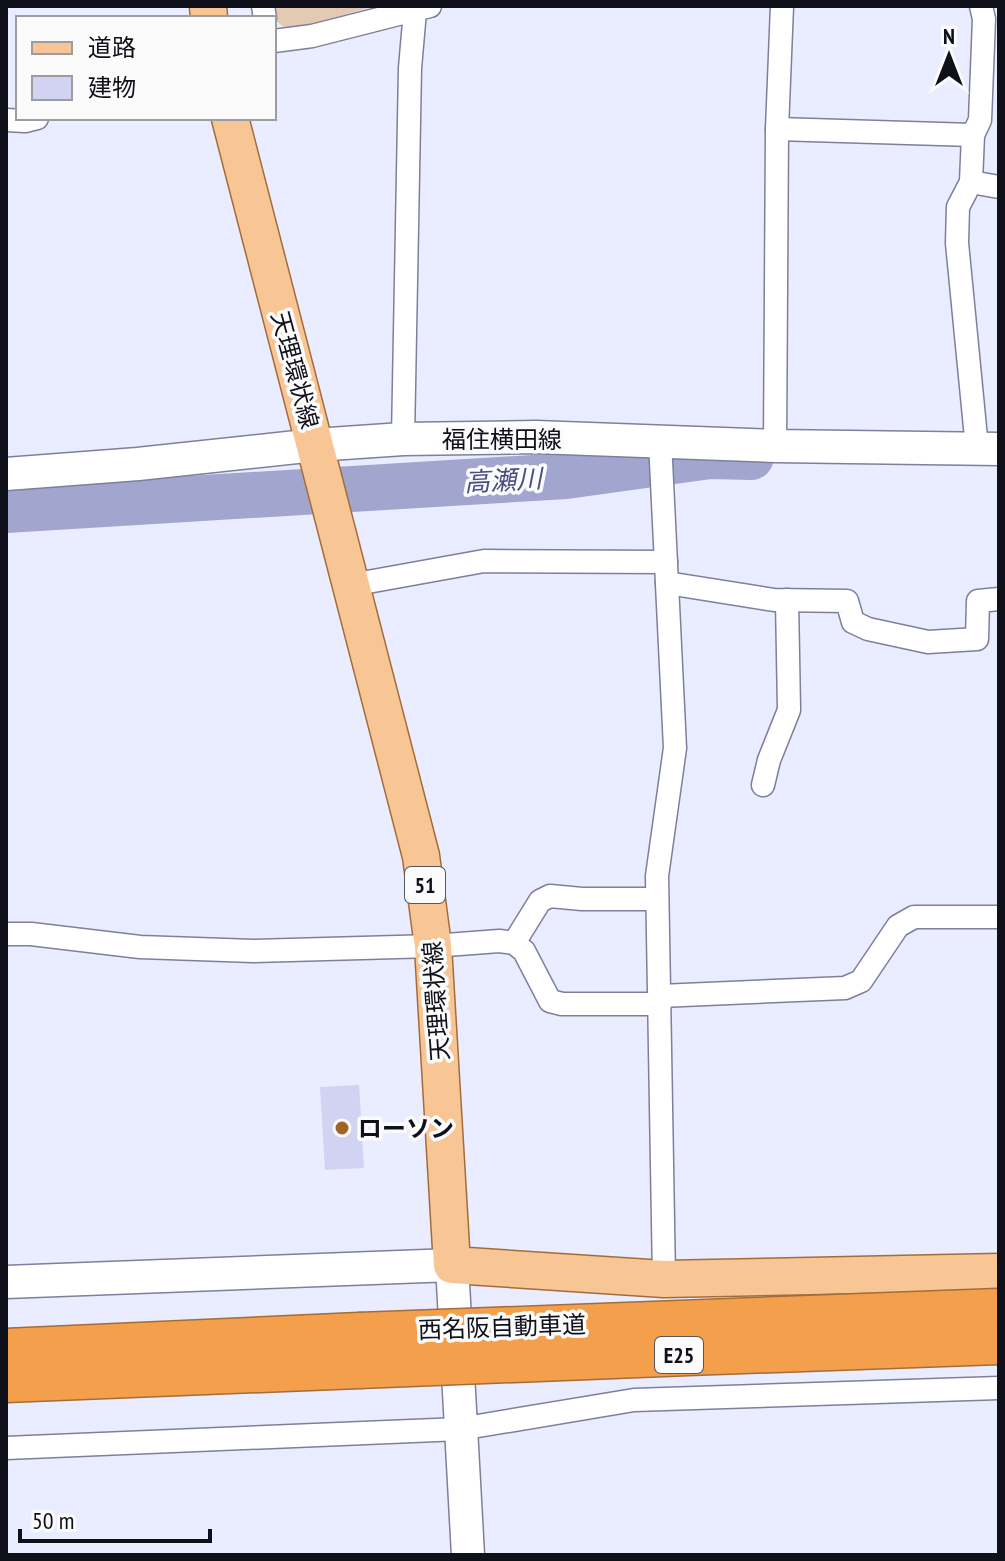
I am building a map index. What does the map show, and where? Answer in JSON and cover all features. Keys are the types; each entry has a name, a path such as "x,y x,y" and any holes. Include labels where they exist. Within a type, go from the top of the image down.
{"highway":[{"name":"西名阪自動車道","path":"6,1382 359,1351 997,1281"},
{"name":"西名阪自動車道","path":"6,1349 359,1351 999,1344"}],"main road":[{"name":"天理環状線","path":"231,120 421,856 433,946 452,1265"},
{"name":"福住横田線","path":"6,474 318,454 403,439 536,437 775,446 988,448"},
{"path":"452,1265 468,1555"},
{"path":"6,1282 452,1265 664,1279 997,1281"}],"street":[{"path":"775,446 777,129 782,6"},
{"path":"981,6 984,19 980,120 973,135 971,182 958,207 957,243 988,448"},
{"path":"276,41 312,36 422,8 410,68 403,439"},
{"path":"6,120 29,120"},
{"path":"777,129 973,135"},
{"path":"971,182 999,187"},
{"path":"660,441 675,748 657,876 664,1279"},
{"path":"351,585 484,561 667,572 774,600 847,601 853,622 868,629 928,642 977,639 978,601 999,599"},
{"path":"763,785 769,760 789,710 787,600"},
{"path":"514,943 540,901 550,896 657,899"},
{"path":"6,934 31,934 140,947 253,951 499,941 514,943 524,951 550,1001 562,1004 845,988 861,981 898,926 914,917 999,917"},
{"path":"6,1448 460,1429 634,1400 999,1388"}],"shaded area":[{"path":"271,6 375,6 288,31 276,20 276,16 272,16"}],"building":[{"name":"ローソン","path":"359,1085 364,1168 325,1170 320,1087"}],"waterway":[{"name":"高瀬川","path":"6,510 566,476 710,456 751,457"}],"place":[{"name":"ローソン","path":"342,1128"}]}
